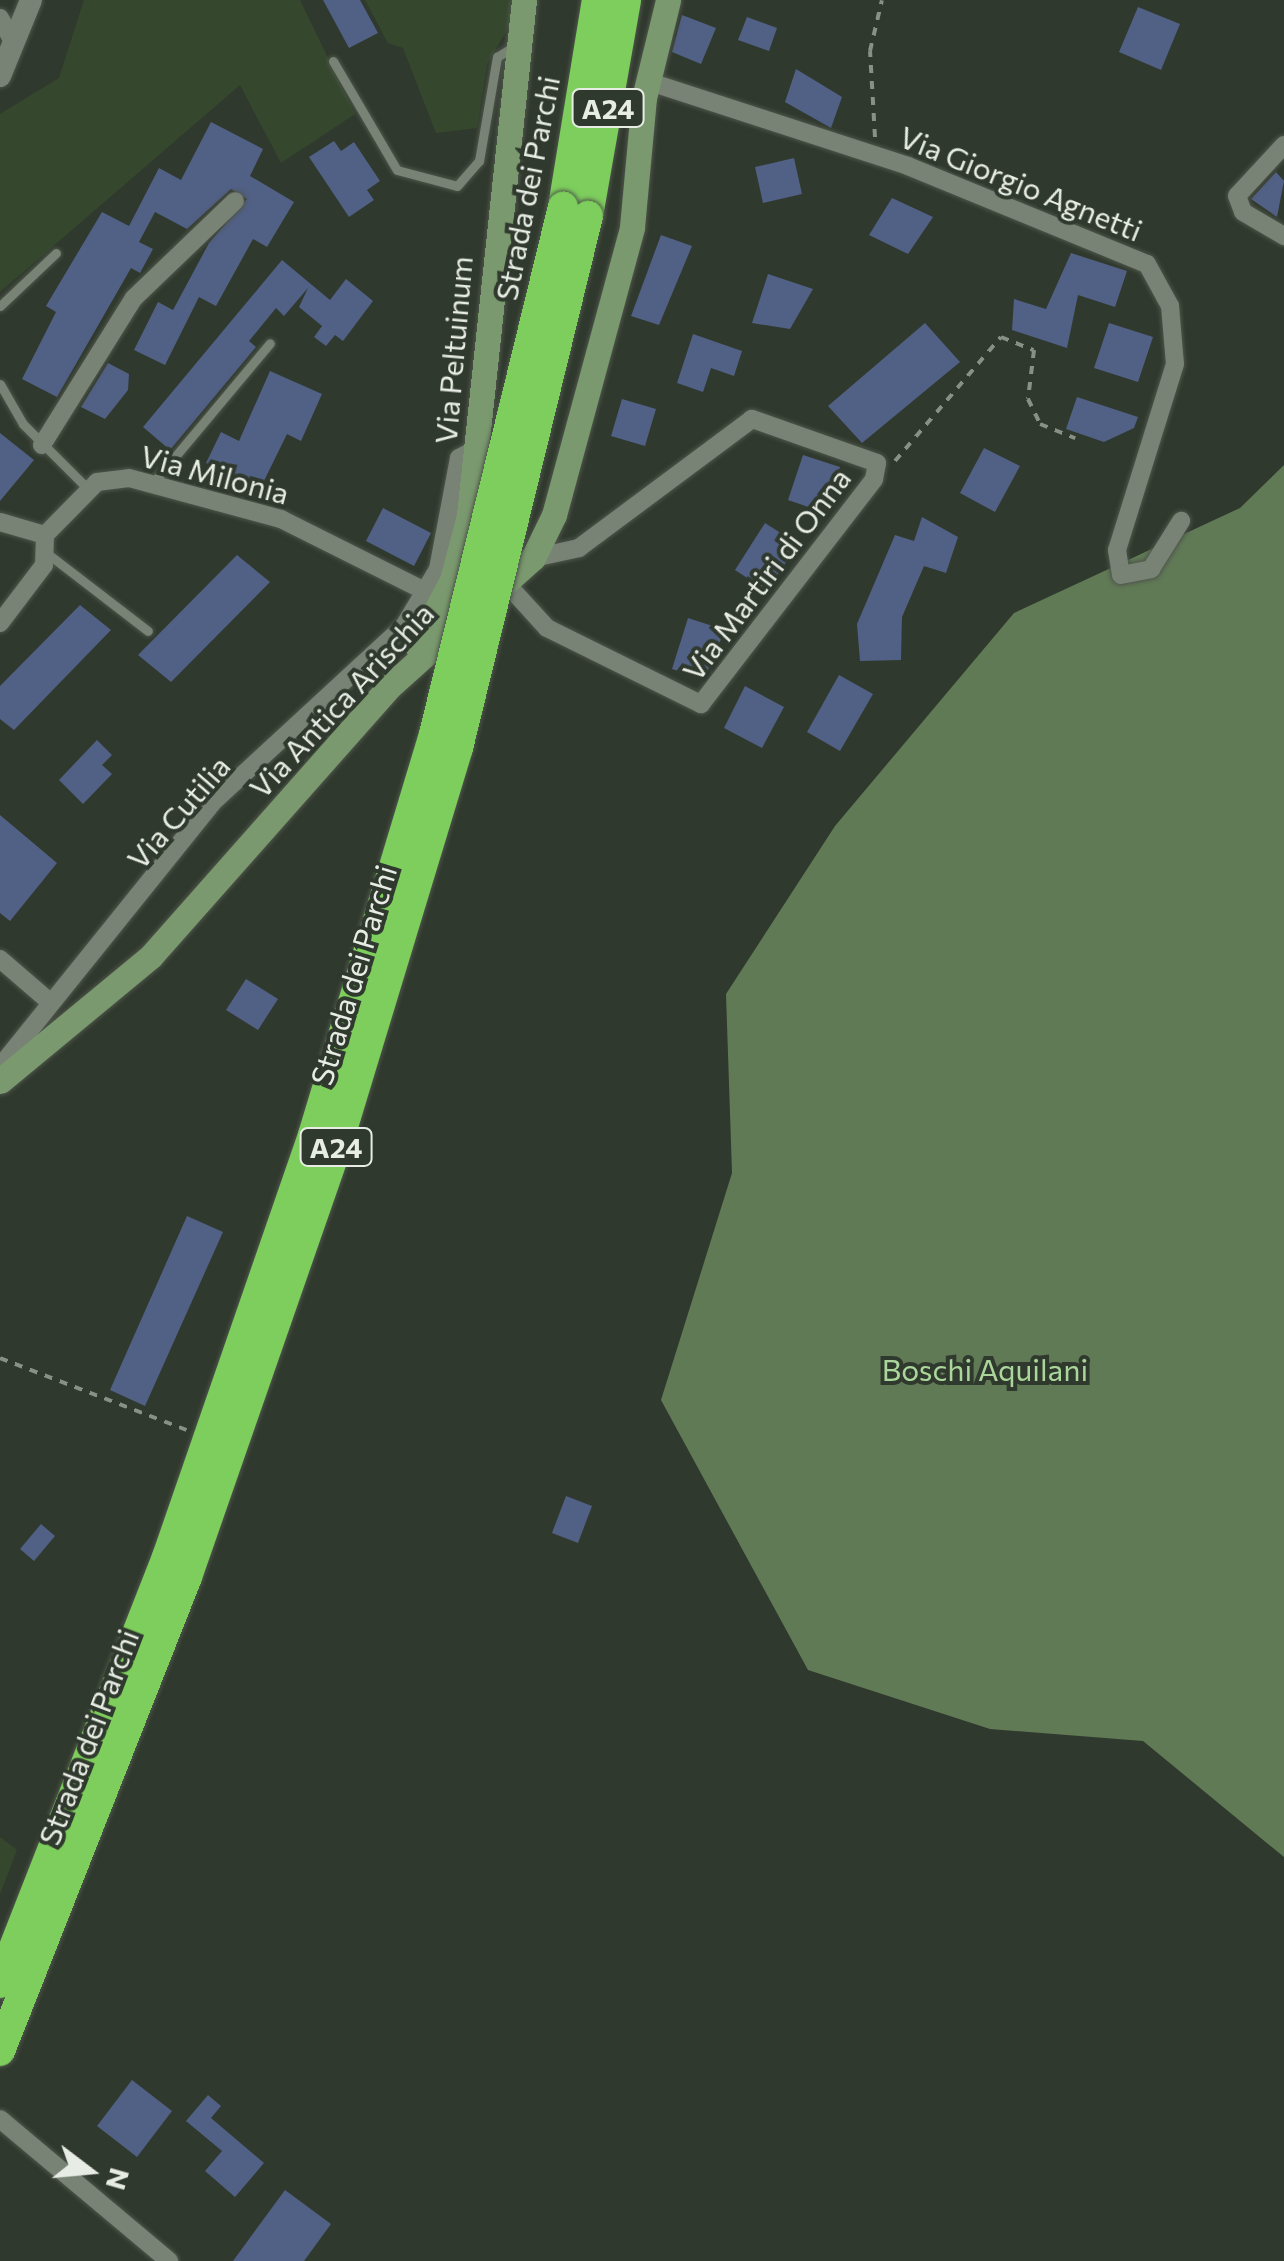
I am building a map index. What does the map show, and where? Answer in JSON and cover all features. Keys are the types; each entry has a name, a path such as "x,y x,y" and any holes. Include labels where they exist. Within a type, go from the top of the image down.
{"highway":[{"name":"Strada dei Parchi","path":"0,1984 167,1557 331,1080 429,752 575,212 597,0"},
{"name":"Strada dei Parchi","path":"0,2051 187,1577 338,1143 458,748 575,212 626,0"}],"main road":[{"name":"Via Peltuinum","path":"388,688 435,618 464,543 524,0"},
{"path":"537,552 632,226 646,81 668,0"},
{"path":"469,515 511,509 537,552"},
{"path":"464,543 472,572 506,583"},
{"name":"Via Antica Arischia","path":"0,1081 151,956 388,688 537,552"}],"street":[{"path":"0,76 8,45 30,0"},
{"path":"0,18 8,45"},
{"name":"Via Giorgio Agnetti","path":"646,81 872,154 1147,264 1170,306 1175,364 1117,550 1120,575 1151,569 1181,521"},
{"path":"1284,144 1237,196 1243,212 1284,236"},
{"path":"42,445 134,298 235,201"},
{"name":"Via Martiri di Onna","path":"506,583 547,628 702,704 877,468 862,451 752,418 573,552 537,552"},
{"name":"Via Cutilia","path":"0,1067 212,804 368,665 427,592 460,458 476,449"},
{"name":"Via Milonia","path":"88,489 110,477 153,483 320,534 427,592"},
{"path":"0,623 47,544 88,489"},
{"path":"0,522 47,544"},
{"path":"0,960 51,1003"},
{"path":"0,2118 169,2261"}],"lane":[{"path":"334,60 398,170 458,186 473,176 484,144 498,57 519,45"},
{"path":"0,306 56,253"},
{"path":"153,483 270,343"},
{"path":"0,384 42,445 88,489"},
{"path":"47,544 148,631"}],"path":[{"path":"872,154 879,118 870,51 882,0"},
{"path":"877,468 901,458 1001,338 1034,350 1028,399 1040,424 1076,438"},
{"path":"0,1358 194,1433"}],"green space":[{"path":"84,0 300,0 355,114 281,163 240,85 0,292 0,114 59,78"},
{"path":"365,0 513,0 510,25 487,64 477,128 436,133 403,48 388,43"},
{"name":"Boschi Aquilani","path":"1284,465 1284,1857 1143,1741 990,1729 808,1670 661,1400 732,1173 726,994 835,826 1014,613 1240,508"},
{"path":"0,1837 17,1850 0,1894"}],"building":[{"path":"323,0 360,0 378,33 349,48"},
{"path":"1138,7 1180,24 1161,70 1119,52"},
{"path":"682,15 716,28 701,64 672,52"},
{"path":"747,17 777,28 769,51 738,40"},
{"path":"796,69 842,97 831,128 785,102"},
{"path":"211,122 263,149 250,176 294,202 267,247 253,239 216,306 199,297 165,365 134,350 158,302 173,310 209,243 247,199 231,189 187,229 155,212 139,242 153,249 140,273 131,268 57,397 22,379 56,312 46,306 102,212 129,226 159,168 181,180"},
{"path":"334,141 341,151 354,142 380,181 367,190 374,200 349,217 309,157"},
{"path":"794,158 802,194 763,203 755,167"},
{"path":"1276,172 1284,181 1277,217 1251,199"},
{"path":"892,198 933,217 908,254 869,235"},
{"path":"661,235 692,246 659,325 631,316"},
{"path":"1071,253 1127,271 1115,307 1078,295 1067,348 1012,330 1014,299 1046,309"},
{"path":"282,260 330,300 346,279 373,301 343,341 335,335 326,346 314,337 322,326 299,307 308,288 284,316 276,308 249,341 256,347 170,450 143,427"},
{"path":"768,274 813,289 790,329 752,323"},
{"path":"925,323 960,362 862,443 828,406"},
{"path":"1109,323 1153,337 1138,382 1094,368"},
{"path":"693,334 742,351 734,376 711,368 703,392 677,383"},
{"path":"108,363 129,374 128,390 105,419 81,407"},
{"path":"270,371 322,394 301,441 287,434 260,489 206,463 221,432 239,441"},
{"path":"1077,397 1138,417 1134,428 1104,442 1066,429"},
{"path":"622,399 656,409 645,446 611,436"},
{"path":"0,433 34,460 0,501"},
{"path":"984,448 1020,466 995,512 960,493"},
{"path":"803,455 840,467 826,513 788,500"},
{"path":"383,508 431,533 414,566 366,541"},
{"path":"922,517 958,537 946,573 924,566 902,617 901,660 860,661 857,624 895,535 914,541"},
{"path":"765,523 798,544 767,591 735,570"},
{"path":"237,555 270,582 171,682 138,655"},
{"path":"80,605 111,630 14,730 0,719 0,686"},
{"path":"688,618 725,630 704,679 672,669"},
{"path":"839,675 873,694 840,751 807,732"},
{"path":"745,686 784,707 762,748 724,728"},
{"path":"97,740 112,755 102,765 112,774 83,804 59,780"},
{"path":"0,815 57,863 10,921 0,913"},
{"path":"246,979 278,999 258,1030 226,1010"},
{"path":"187,1216 223,1232 145,1406 110,1390"},
{"path":"566,1496 592,1506 578,1543 552,1533"},
{"path":"41,1524 55,1536 34,1561 20,1549"},
{"path":"132,2080 172,2111 137,2157 97,2126"},
{"path":"208,2095 221,2106 211,2118 264,2163 235,2197 205,2171 222,2151 186,2121"},
{"path":"285,2190 331,2224 304,2261 233,2261"}]}
